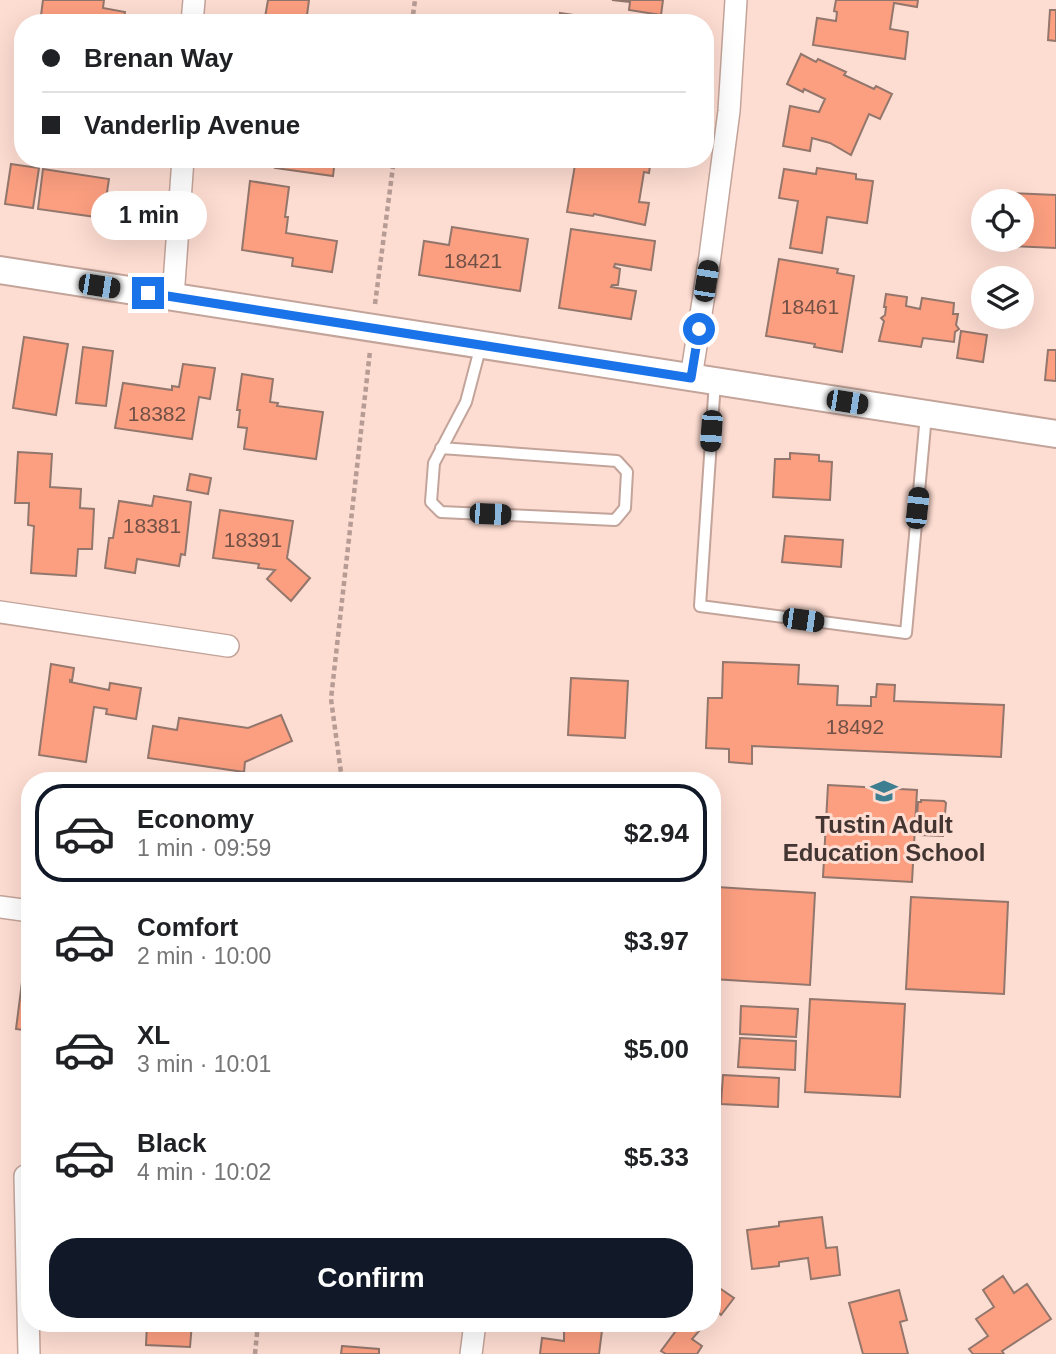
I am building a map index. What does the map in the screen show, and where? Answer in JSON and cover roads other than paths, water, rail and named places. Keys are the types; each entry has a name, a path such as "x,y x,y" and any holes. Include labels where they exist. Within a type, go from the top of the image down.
{"street":[{"path":"703,380 710,256 727,124 736,0"},
{"path":"173,297 182,168"},
{"path":"0,270 1056,434"},
{"path":"0,612 228,646"},
{"path":"0,907 21,910"},
{"path":"29,1332 29,1354"},
{"path":"471,1354 474,1332"}],"lane":[{"path":"441,448 617,461 627,472 625,508 615,520 440,512 431,502 434,463 441,448 466,402 481,345"},
{"path":"703,380 700,606 906,633 926,414"}],"place":[{"name":"Tustin Adult Education School","path":"884,791"}]}
